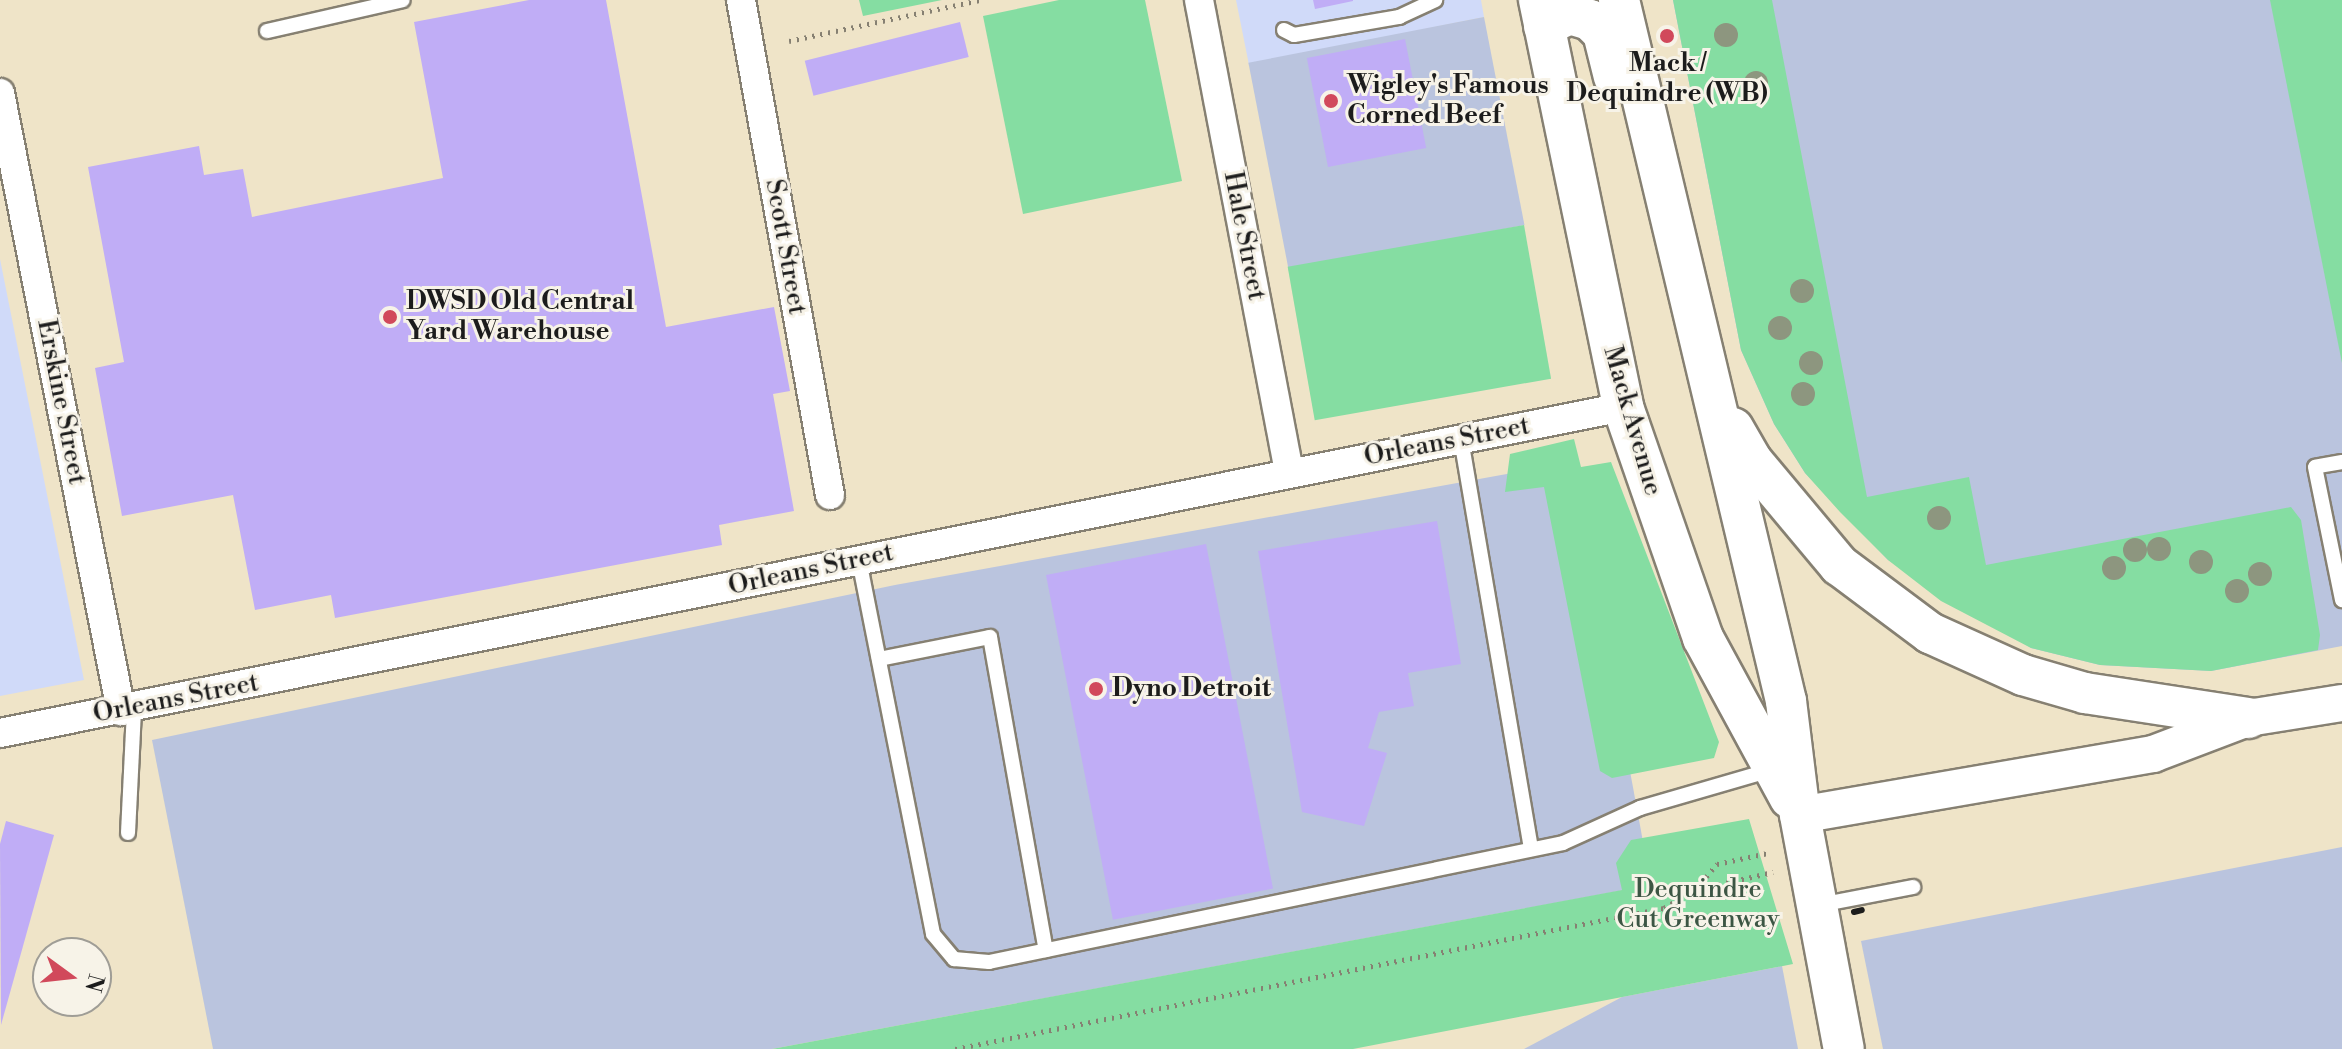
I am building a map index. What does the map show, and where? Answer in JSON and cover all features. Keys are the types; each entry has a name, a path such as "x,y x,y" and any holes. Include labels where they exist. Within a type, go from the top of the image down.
{"main road":[{"name":"Mack Avenue","path":"1619,0 1669,222 1706,359 1786,701 1783,766"},
{"name":"Mack Avenue","path":"1541,13 1623,407 1703,638 1783,766 1800,815 1844,1049"},
{"path":"1541,13 1570,14 1590,20 1603,33 1623,112 1669,222"},
{"path":"1706,359 1752,461 1830,555 1884,603 1963,650 2023,675 2085,693 2248,718"}],"street":[{"name":"Scott Street","path":"741,0 830,495"},
{"name":"Hale Street","path":"1199,0 1289,473"},
{"name":"Erskine Street","path":"0,93 128,710"},
{"name":"Orleans Street","path":"0,733 128,710 1623,407"},
{"path":"1800,815 2153,754 2248,718 2342,703"}],"lane":[{"path":"267,31 403,0"},
{"path":"1284,30 1294,35 1399,17 1435,0"},
{"path":"1461,439 1531,849"},
{"path":"2342,462 2315,467 2342,600"},
{"path":"859,560 933,934 954,959 989,962 1563,843 1640,808 1783,766"},
{"path":"879,659 990,637 1046,950"},
{"path":"128,710 128,833"},
{"path":"1816,905 1913,887"}],"path":[{"path":"789,41 980,0"},
{"path":"1695,890 1717,864 1768,853"},
{"path":"955,1049 1664,908 1695,890 1779,870"}],"shaded area":[{"path":"1236,0 1481,0 1484,17 1249,65"},
{"path":"1673,0 2342,0 2342,646 2211,671 2100,665 2031,648 1888,560 1805,473 1774,424 1741,350"},
{"path":"1484,17 1524,225 1289,271 1248,63"},
{"path":"0,259 84,680 0,696"},
{"path":"1573,462 1651,885 772,1049 213,1049 152,740 895,585"},
{"path":"2342,847 2342,1049 1883,1049 1861,941"},
{"path":"1782,966 1798,1049 1524,1049 1622,997"}],"green space":[{"path":"859,0 942,0 863,16"},
{"path":"1059,0 1145,0 1182,181 1023,214 983,16"},
{"path":"1673,0 1772,0 1867,497 1969,477 1986,565 2291,507 2301,520 2320,635 2318,650 2211,671 2100,665 2031,648 1941,601 1888,560 1840,512 1805,473 1774,424 1741,350"},
{"path":"2270,0 2342,0 2342,363"},
{"path":"1524,225 1551,379 1315,420 1288,267"},
{"path":"1574,439 1581,467 1611,462 1719,742 1714,758 1612,778 1600,771 1544,487 1505,492 1510,454"},
{"name":"Dequindre Cut Greenway","path":"1749,819 1793,964 1353,1049 772,1049 1622,890 1616,863 1631,840"}],"building":[{"name":"DWSD Old Central Yard Warehouse","path":"529,0 606,0 666,327 774,307 790,391 773,394 794,511 719,525 722,545 335,618 331,595 255,610 233,495 122,516 95,368 124,362 88,167 199,146 204,175 243,169 252,217 443,178 414,22"},
{"path":"1313,0 1353,0 1353,1 1315,9"},
{"path":"960,22 969,57 813,96 805,61"},
{"path":"1405,39 1426,148 1328,167 1307,58"},
{"path":"1437,521 1461,664 1408,673 1414,706 1379,712 1368,748 1387,753 1364,826 1302,812 1258,551"},
{"path":"1206,544 1273,889 1113,920 1046,575"},
{"path":"6,821 54,835 1,1025 0,844"}],"railway":[{"path":"1854,912 1862,910"}],"place":[{"name":"Mack / Dequindre (WB)","path":"1667,36"},
{"name":"Wigley's Famous Corned Beef","path":"1331,101"},
{"name":"DWSD Old Central Yard Warehouse","path":"390,317"},
{"name":"Dyno Detroit","path":"1096,689"}]}
